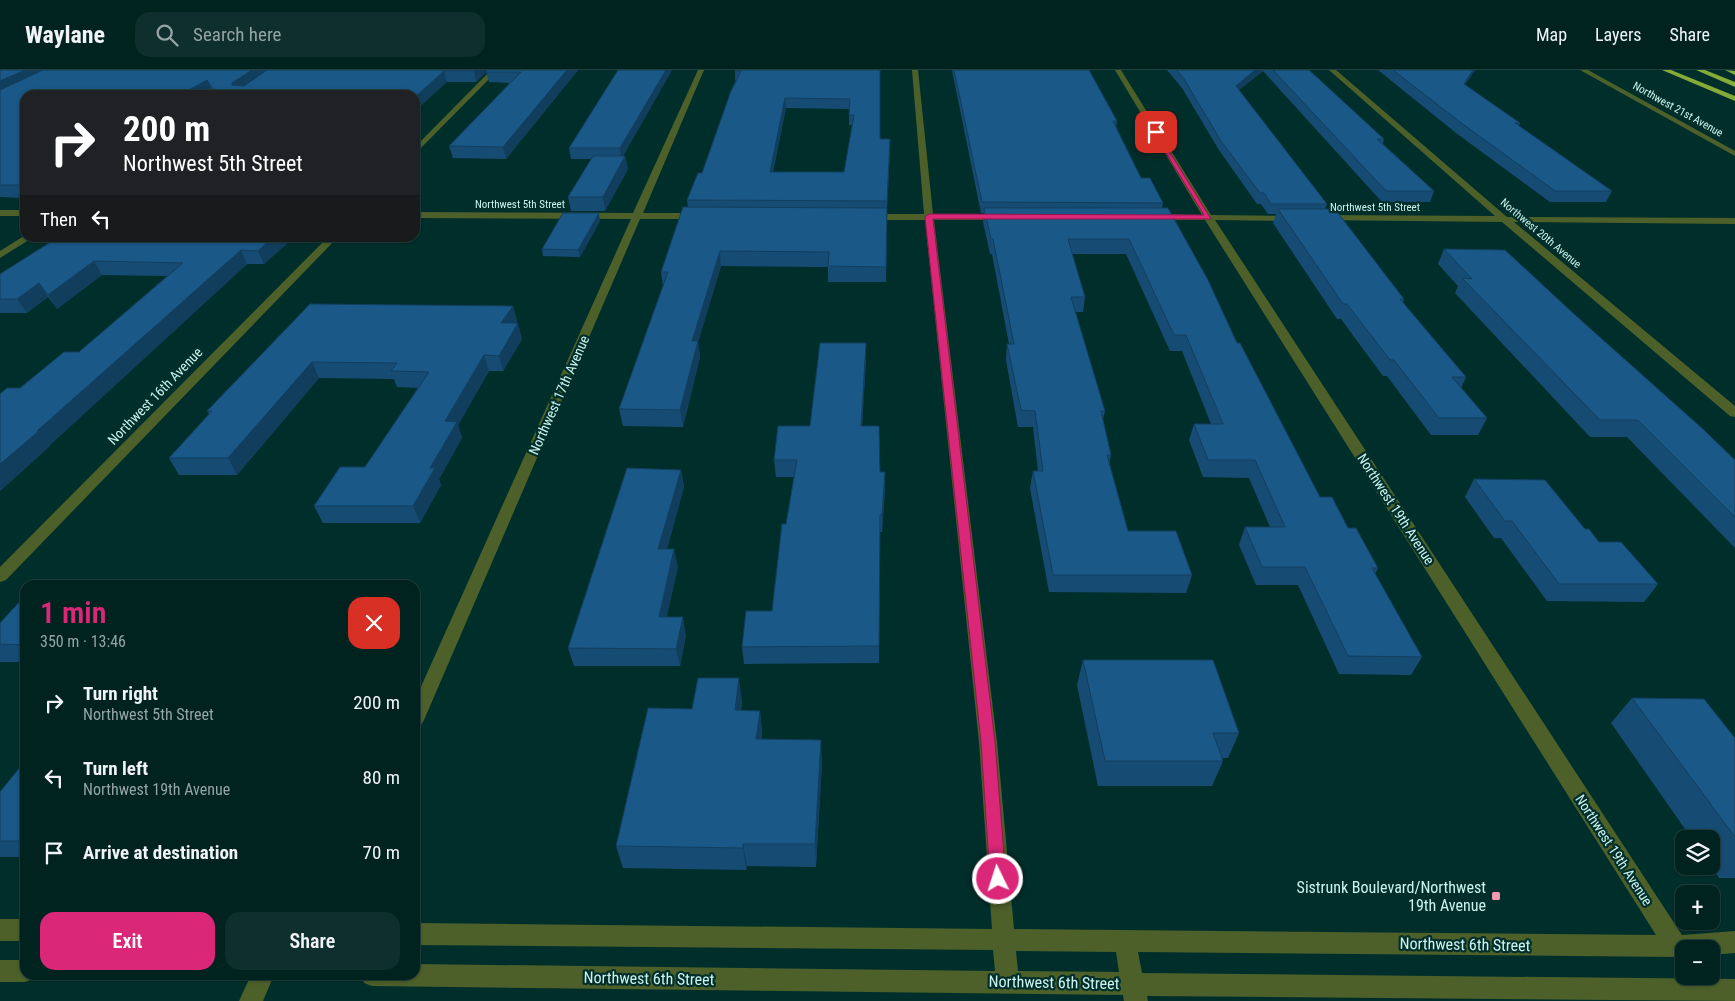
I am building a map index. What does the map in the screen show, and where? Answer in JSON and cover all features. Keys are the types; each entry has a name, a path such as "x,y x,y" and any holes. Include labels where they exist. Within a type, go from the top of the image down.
{"highway":[{"path":"1665,70 1735,99"},
{"path":"1699,70 1735,85"},
{"path":"1728,70 1735,73"}],"street":[{"path":"420,147 495,70"},
{"name":"Northwest 17th Avenue","path":"420,709 638,216 700,70"},
{"path":"915,70 929,217 988,742 1007,981"},
{"name":"Northwest 19th Avenue","path":"1118,70 1208,217 1675,944"},
{"name":"Northwest 20th Avenue","path":"1332,70 1504,219 1735,412"},
{"name":"Northwest 21st Avenue","path":"1583,70 1735,154"},
{"path":"0,213 20,213"},
{"name":"Northwest 5th Street","path":"420,215 708,216"},
{"path":"853,216 1012,217"},
{"name":"Northwest 5th Street","path":"1140,217 1735,221"},
{"path":"0,255 21,242"},
{"name":"Northwest 16th Avenue","path":"0,576 328,242"},
{"path":"0,930 20,930"},
{"name":"Northwest 6th Street","path":"420,934 1004,938 1675,946"},
{"path":"1124,940 1134,992"},
{"name":"Northwest 6th Street","path":"1720,943 1735,942"},
{"path":"0,971 20,971"},
{"name":"Northwest 6th Street","path":"420,975 1007,981 1134,992 1735,992"},
{"path":"251,1001 261,980"}],"building":[{"path":"0,70 25,70 0,81"},
{"path":"43,70 252,70 232,83 232,85 244,86 267,70 475,70 444,71 420,93 420,90 214,90 207,80 189,90 20,90 20,185 0,185 0,90"},
{"path":"487,70 567,70 503,147 449,146 521,72 486,72"},
{"path":"618,70 666,70 620,148 569,148"},
{"path":"880,70 880,139 890,139 887,201 687,200 698,173 702,173 731,91 741,71 735,71","holes":["785,98 850,99 849,115 854,115 844,172 770,172"]},
{"path":"954,70 1089,70 1117,121 1113,121 1141,178 1150,178 1163,203 982,202"},
{"path":"1177,70 1255,70 1236,86 1327,204 1271,204 1264,193 1260,193 1221,141"},
{"path":"1273,70 1309,70 1384,139 1377,139 1434,191 1386,191"},
{"path":"1393,70 1473,70 1464,84 1520,123 1515,123 1612,191 1555,191 1460,122"},
{"path":"593,156 625,156 603,197 568,197"},
{"path":"683,207 887,208 886,267 828,266 829,252 720,251 692,341 698,341 680,410 619,409 668,272 661,272"},
{"path":"984,208 1168,208 1208,280 1237,343 1240,343 1320,497 1332,497 1348,528 1356,528 1378,568 1372,568 1422,657 1348,656 1305,567 1262,567 1245,527 1285,527 1255,460 1208,460 1194,424 1223,424 1186,335 1174,335 1129,239 1068,239 1085,297 1071,297 1105,411 1101,411 1111,455 1107,455 1128,531 1176,531 1192,575 1053,575 1033,471 1043,471 1035,411 1021,410 1007,344 1014,344 993,239 991,239"},
{"path":"1278,209 1335,209 1404,299 1400,299 1466,377 1452,377 1487,418 1439,418 1394,360 1390,360 1347,304 1343,304"},
{"path":"563,213 599,213 578,250 542,249"},
{"path":"51,242 268,242 258,251 241,250 0,464 0,394 7,388 20,388 64,352 79,352 183,263 94,261 48,295 39,283 17,299 0,299 0,274"},
{"path":"1444,249 1505,250 1704,430 1735,460 1735,517 1638,420 1600,420 1462,278 1472,279"},
{"path":"310,304 513,306 501,323 518,323 499,356 484,355 445,421 457,422 430,468 435,468 413,506 314,506 340,467 365,467 429,372 391,371 397,363 312,362 228,458 169,458 212,411 207,411"},
{"path":"820,343 866,343 861,426 879,426 880,472 885,472 882,515 880,515 879,646 742,647 746,611 772,611 782,524 786,524 797,460 774,460 778,426 810,426"},
{"path":"627,468 681,470 658,549 674,549 659,617 683,617 676,649 568,648"},
{"path":"1474,479 1545,480 1585,529 1589,529 1599,542 1621,542 1658,584 1559,584 1512,521 1505,521"},
{"path":"20,601 20,645 0,644 0,623"},
{"path":"1083,660 1213,660 1239,733 1213,733 1223,761 1105,761"},
{"path":"698,678 739,678 735,710 760,711 756,739 821,740 815,844 743,844 743,848 616,846 648,708 692,709"},
{"path":"1632,698 1704,699 1735,738 1735,837"},
{"path":"20,767 19,841 0,841 0,792"}],"place":[{"name":"Sistrunk Boulevard/Northwest 19th Avenue","path":"1496,896"}],"route":[{"path":"998,879 988,742 929,217 1208,217 1156,132"}]}
